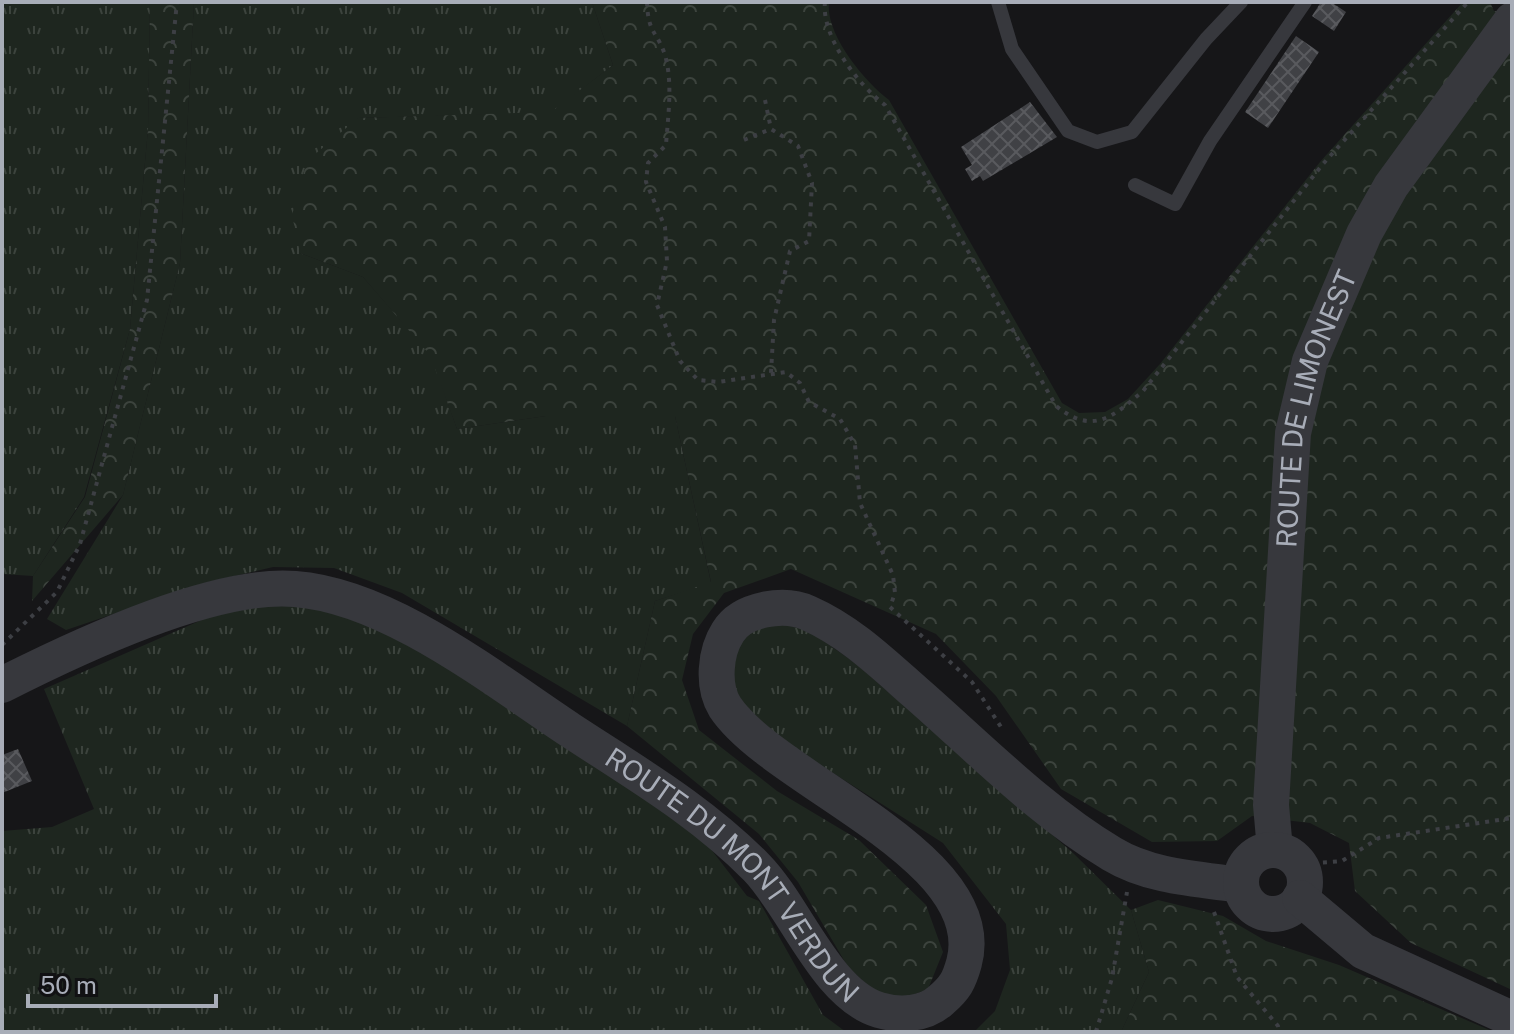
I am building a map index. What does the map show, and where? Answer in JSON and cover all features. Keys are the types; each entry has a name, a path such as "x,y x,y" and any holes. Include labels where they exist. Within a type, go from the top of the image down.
{"street":[{"name":"ROUTE DE LIMONEST","path":"1292,871 1271,805 1293,433 1310,361 1364,234 1391,186 1512,20"},
{"name":"ROUTE DU MONT VERDUN","path":"2,685 158,617 226,595 293,588 351,599 451,651 710,822 763,875 843,988 870,1008 899,1015 934,1007 958,985 968,947 961,915 932,872 896,838 768,748 723,705 716,673 720,651 730,627 758,610 802,609 856,640 1050,810 1110,853 1136,867 1241,885"},
{"path":"1292,871 1283,912 1269,914 1255,909 1246,899 1241,885 1242,871 1250,859 1262,852 1292,871 1363,951 1512,1019"}],"lane":[{"path":"998,2 1012,49 1068,131 1097,142 1132,132 1206,39 1241,2"},
{"path":"1135,185 1175,204 1210,141 1305,2"}],"path":[{"path":"2,645 57,592 80,544 147,300 177,2"},
{"path":"647,2 648,26 665,54 669,92 666,145 648,163 646,182 665,227 667,261 657,305 680,361 698,380 718,382 786,372 800,383 809,402 840,419 855,445 860,503 893,575 895,593 890,607 972,682 1004,732"},
{"path":"825,2 823,19 862,88 885,105 1056,406 1074,420 1096,422 1118,413 1143,391 1323,164 1468,2"},
{"path":"765,100 771,129 798,146 812,183 809,241 790,251 774,320 771,373"},
{"path":"744,140 771,129"},
{"path":"1292,871 1342,861 1379,838 1512,818"},
{"path":"1096,1032 1112,978 1123,904 1136,867"},
{"path":"1202,880 1237,977 1278,1026 1279,1032"}],"green space":[{"path":"2,2 150,2 148,129 130,329 84,497 33,576 2,574"},
{"path":"150,2 194,2 180,263 123,495 32,601 33,576 85,497 130,329 148,129"},
{"path":"194,2 592,2 613,65 551,113 358,118 300,253 363,277 431,355 457,429 546,416 675,416 711,583 655,601 627,726 402,593 334,568 273,567 208,582 66,630 47,619 123,495 180,263"},
{"path":"592,2 829,2 833,28 848,56 889,100 1062,403 1079,413 1105,412 1128,399 1160,364 1320,162 1463,2 1490,2 1494,11 1512,12 1512,990 1411,943 1355,891 1349,843 1310,823 1252,816 1217,841 1152,842 1061,789 996,696 936,634 791,569 724,593 693,634 682,680 699,730 777,791 859,840 926,905 943,952 928,989 900,1000 873,990 848,967 798,882 759,834 627,726 655,601 711,582 675,416 546,416 457,429 430,355 363,277 300,253 292,215 307,161 358,118 551,112 613,65"},
{"path":"291,600 359,614 490,691 700,835 747,896 759,901 823,1015 846,1032 2,1032 2,831 52,827 94,809 44,689 229,608"},
{"path":"761,622 798,623 855,663 1073,853 1131,910 1149,972 1121,1032 974,1032 995,1011 1010,970 1006,924 943,843 786,743 734,700 726,672 736,635"},
{"path":"1158,900 1223,916 1266,941 1339,965 1494,1032 1121,1032 1149,972 1131,910"}],"building":[{"path":"1321,2 1331,2 1346,12 1334,31 1312,16"},
{"path":"1296,36 1319,52 1268,128 1245,112"},
{"path":"1030,102 1057,137 983,181 980,176 972,181 965,169 972,165 961,147"},
{"path":"18,749 32,781 2,793 2,755"}]}
